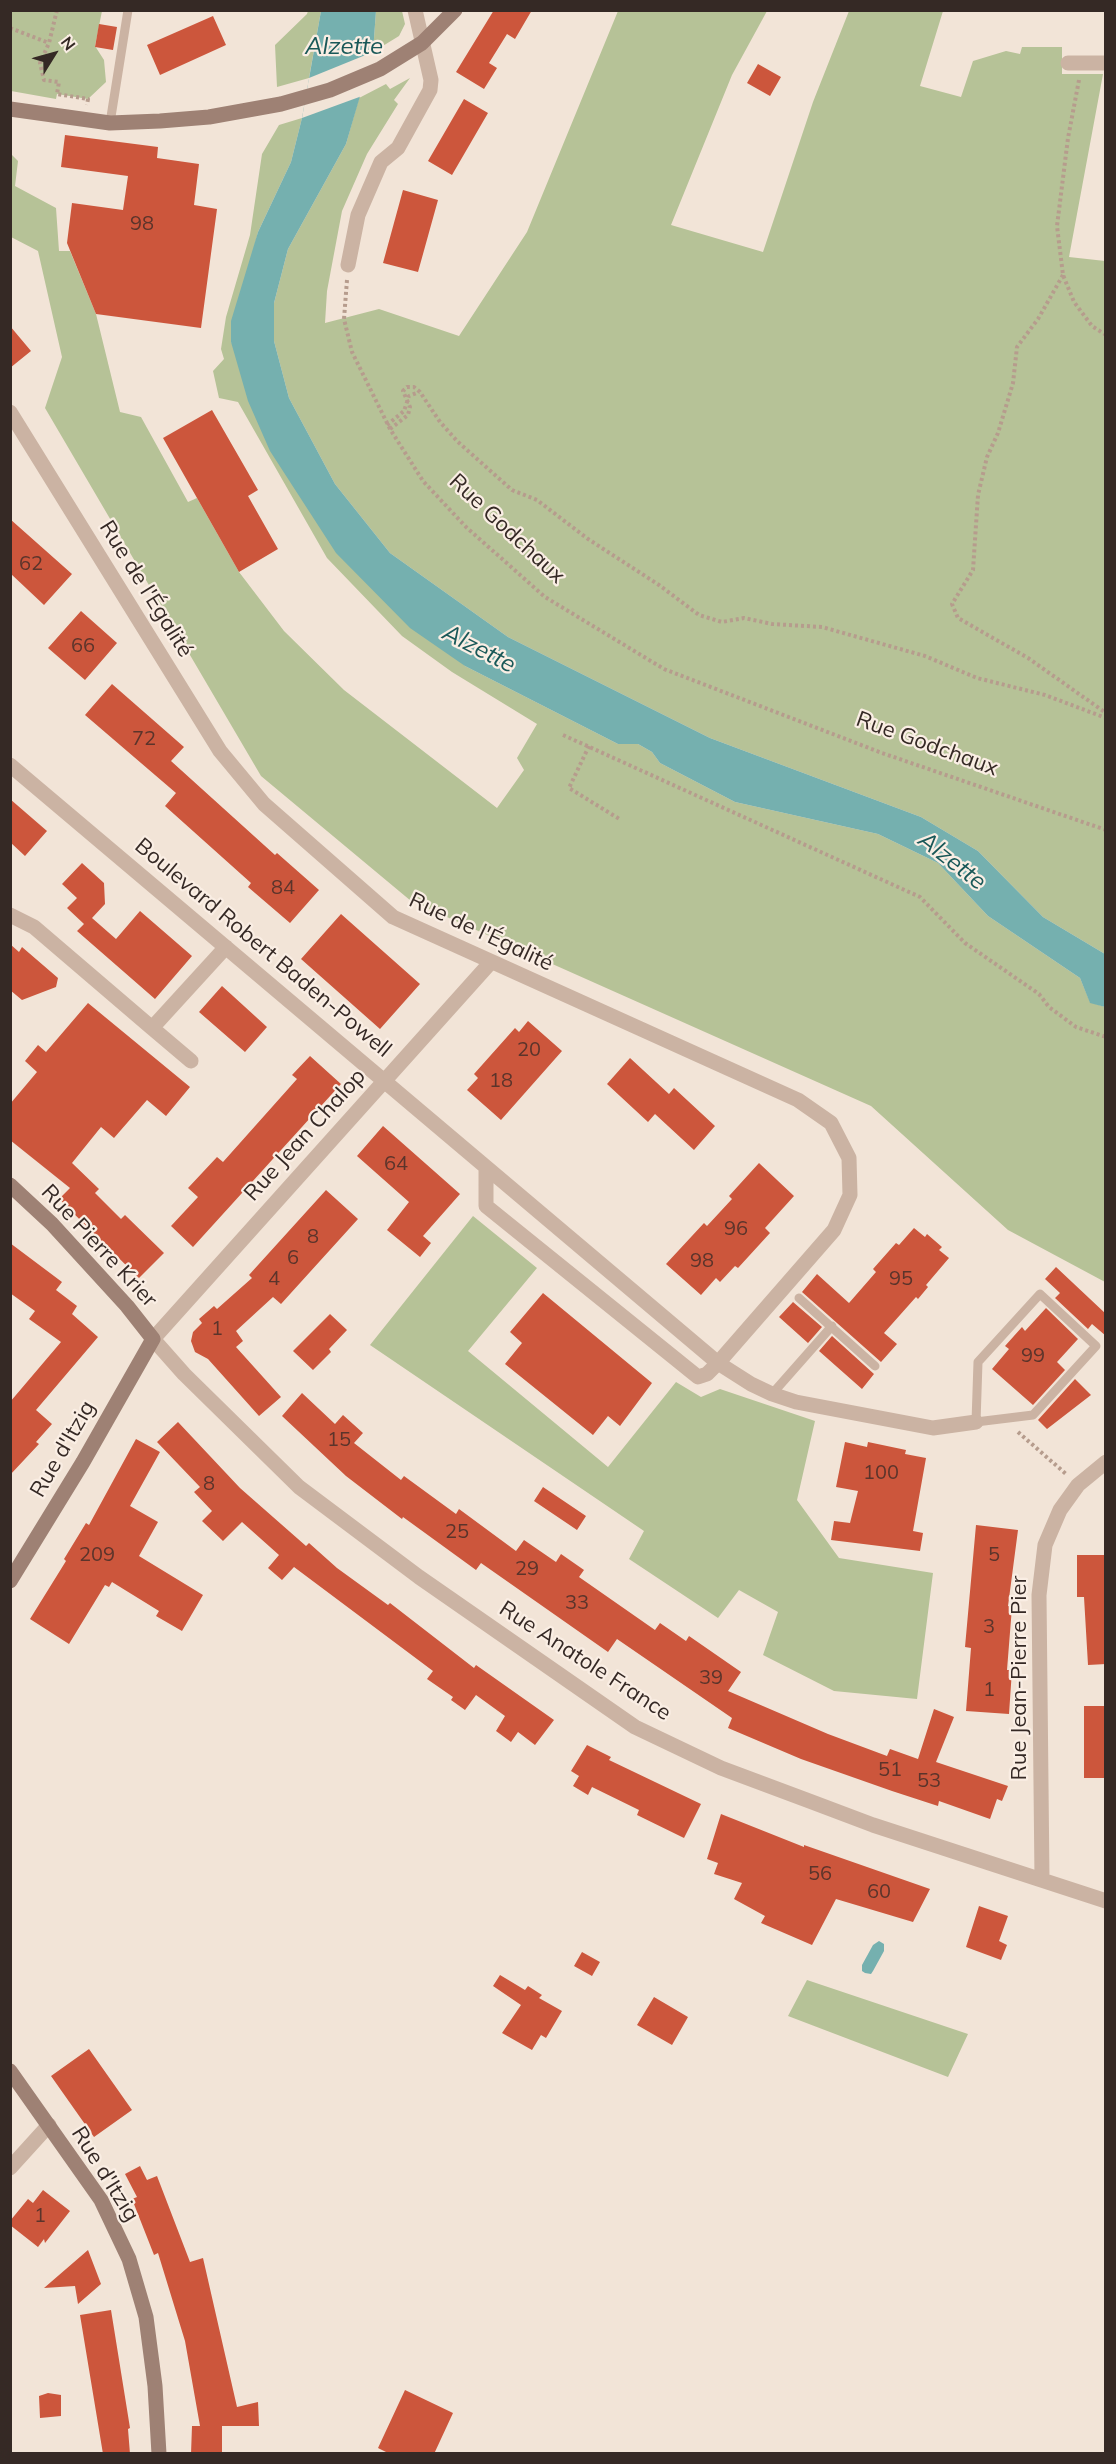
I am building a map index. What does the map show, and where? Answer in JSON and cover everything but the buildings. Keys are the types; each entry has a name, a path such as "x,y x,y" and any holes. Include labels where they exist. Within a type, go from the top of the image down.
{"main road":[{"path":"10,109 110,123 209,117 281,104 330,90 380,69 422,43 455,10"},
{"name":"Rue Pierre Krier","path":"10,1185 52,1224 127,1306 153,1339"},
{"name":"Rue d'Itzig","path":"10,1581 16,1562 153,1339"},
{"name":"Rue d'Itzig","path":"10,2071 100,2200 129,2259 146,2317 155,2386 159,2454"}],"street":[{"path":"348,265 358,215 381,162 398,148 430,90 431,80 415,10"},
{"path":"1075,62 1106,63"},
{"name":"Rue de l'Égalité","path":"10,412 220,751 264,804 393,916 798,1100 831,1123 849,1158 850,1195 834,1230 718,1363"},
{"name":"Boulevard Robert Baden-Powell","path":"10,765 718,1363 772,1394 796,1402 933,1428 976,1422"},
{"path":"10,915 34,927 191,1061"},
{"path":"152,1028 226,947"},
{"name":"Rue Jean Chalop","path":"153,1339 491,962"},
{"path":"486,1167 486,1206 698,1377 707,1374 718,1363"},
{"name":"Rue Anatole France","path":"153,1339 184,1374 299,1487 419,1577 635,1727 721,1768 812,1803 1106,1901"},
{"name":"Rue Jean-Pierre Pier","path":"1042,1880 1039,1595 1045,1545 1060,1510 1078,1485 1106,1462"},
{"path":"10,2168 48,2125"}],"lane":[{"path":"110,123 128,10"},
{"path":"1040,1294 1096,1346 1033,1415 1003,1419 976,1422 978,1362 1040,1294"},
{"path":"800,1298 875,1366"},
{"path":"772,1394 832,1326"}],"path":[{"path":"57,10 49,43 40,63 44,80 59,82 57,94 88,99"},
{"path":"10,28 49,43"},
{"path":"1075,62 1058,226 1063,274 1074,302 1092,326 1106,335"},
{"name":"Rue Godchaux","path":"348,265 344,319 351,352 387,424 423,481 466,527 545,597 664,669 882,753 1106,830"},
{"path":"1063,274 1038,319 1017,347 1013,383 998,433 987,457 978,495 973,570 952,604 958,618 1028,658 1106,713"},
{"path":"390,429 408,415 410,407 403,391 407,387 414,387 458,442 512,490 537,500 588,539 659,585 699,615 722,622 744,618 772,624 822,627 925,656 977,678 1045,696 1106,718"},
{"path":"387,424 405,411 407,400 414,392 420,392"},
{"path":"563,735 920,897 965,943 1039,994 1049,1007 1076,1028 1106,1037"},
{"path":"589,746 569,789 621,820"},
{"path":"1003,1419 1078,1485"}],"green space":[{"path":"10,11 102,11 95,46 104,60 106,82 88,99 57,94 56,99 11,91"},
{"path":"308,11 321,11 309,78 277,87 275,45"},
{"path":"376,11 402,11 405,24 399,36 373,52"},
{"path":"618,11 767,11 732,75 671,225 763,252 813,102 849,11 943,11 920,86 961,97 973,61 1006,51 1020,54 1022,47 1062,47 1062,74 1103,74 1069,257 1105,261 1105,954 1043,917 978,851 921,817 710,738 508,637 390,553 335,484 289,398 274,341 274,303 288,249 346,144 359,98 386,84 390,89 410,78 394,100 398,104 367,154 342,211 327,291 325,323 379,309 459,336 527,232"},
{"path":"302,118 291,162 258,232 231,342 465,666 618,744 638,744 652,752 660,763 735,802 878,834 938,863 988,916 1080,978 1090,1002 1105,1007 1105,1282 1008,1230 871,1106 411,901 261,776 45,408 62,357 38,251 11,237 10,153 18,161 15,186 56,208 59,251 70,251 96,314 120,412 141,417 188,502 197,498 239,572 284,631 344,690 497,808 524,770 517,758 537,724 452,672 402,636 327,558 238,402 219,398 213,371 224,359 221,349 226,317 250,235 262,154 279,125"},
{"path":"473,1216 537,1268 468,1351 608,1467 676,1382 701,1397 720,1389 815,1421 797,1500 839,1558 933,1573 917,1699 834,1691 763,1655 778,1612 739,1590 718,1618 629,1559 644,1531 370,1345"},
{"path":"807,1980 968,2034 948,2077 788,2016"}],"water":[{"name":"Alzette","path":"321,11 376,11 373,52 346,144 288,249 274,303 274,341 289,398 335,484 390,553 508,637 710,738 921,817 978,851 1043,917 1105,954 1105,1007 1090,1003 1080,978 988,916 938,863 878,834 735,802 660,763 652,752 638,744 618,744 465,666 410,628 336,553 270,451 248,401 231,342 231,321 258,232 291,162 302,118"},
{"path":"879,1941 884,1944 884,1951 871,1974 865,1973 862,1971 862,1965 873,1945"}],"pier":[{"path":"373,52 373,62 362,96 302,118 309,78"}]}
